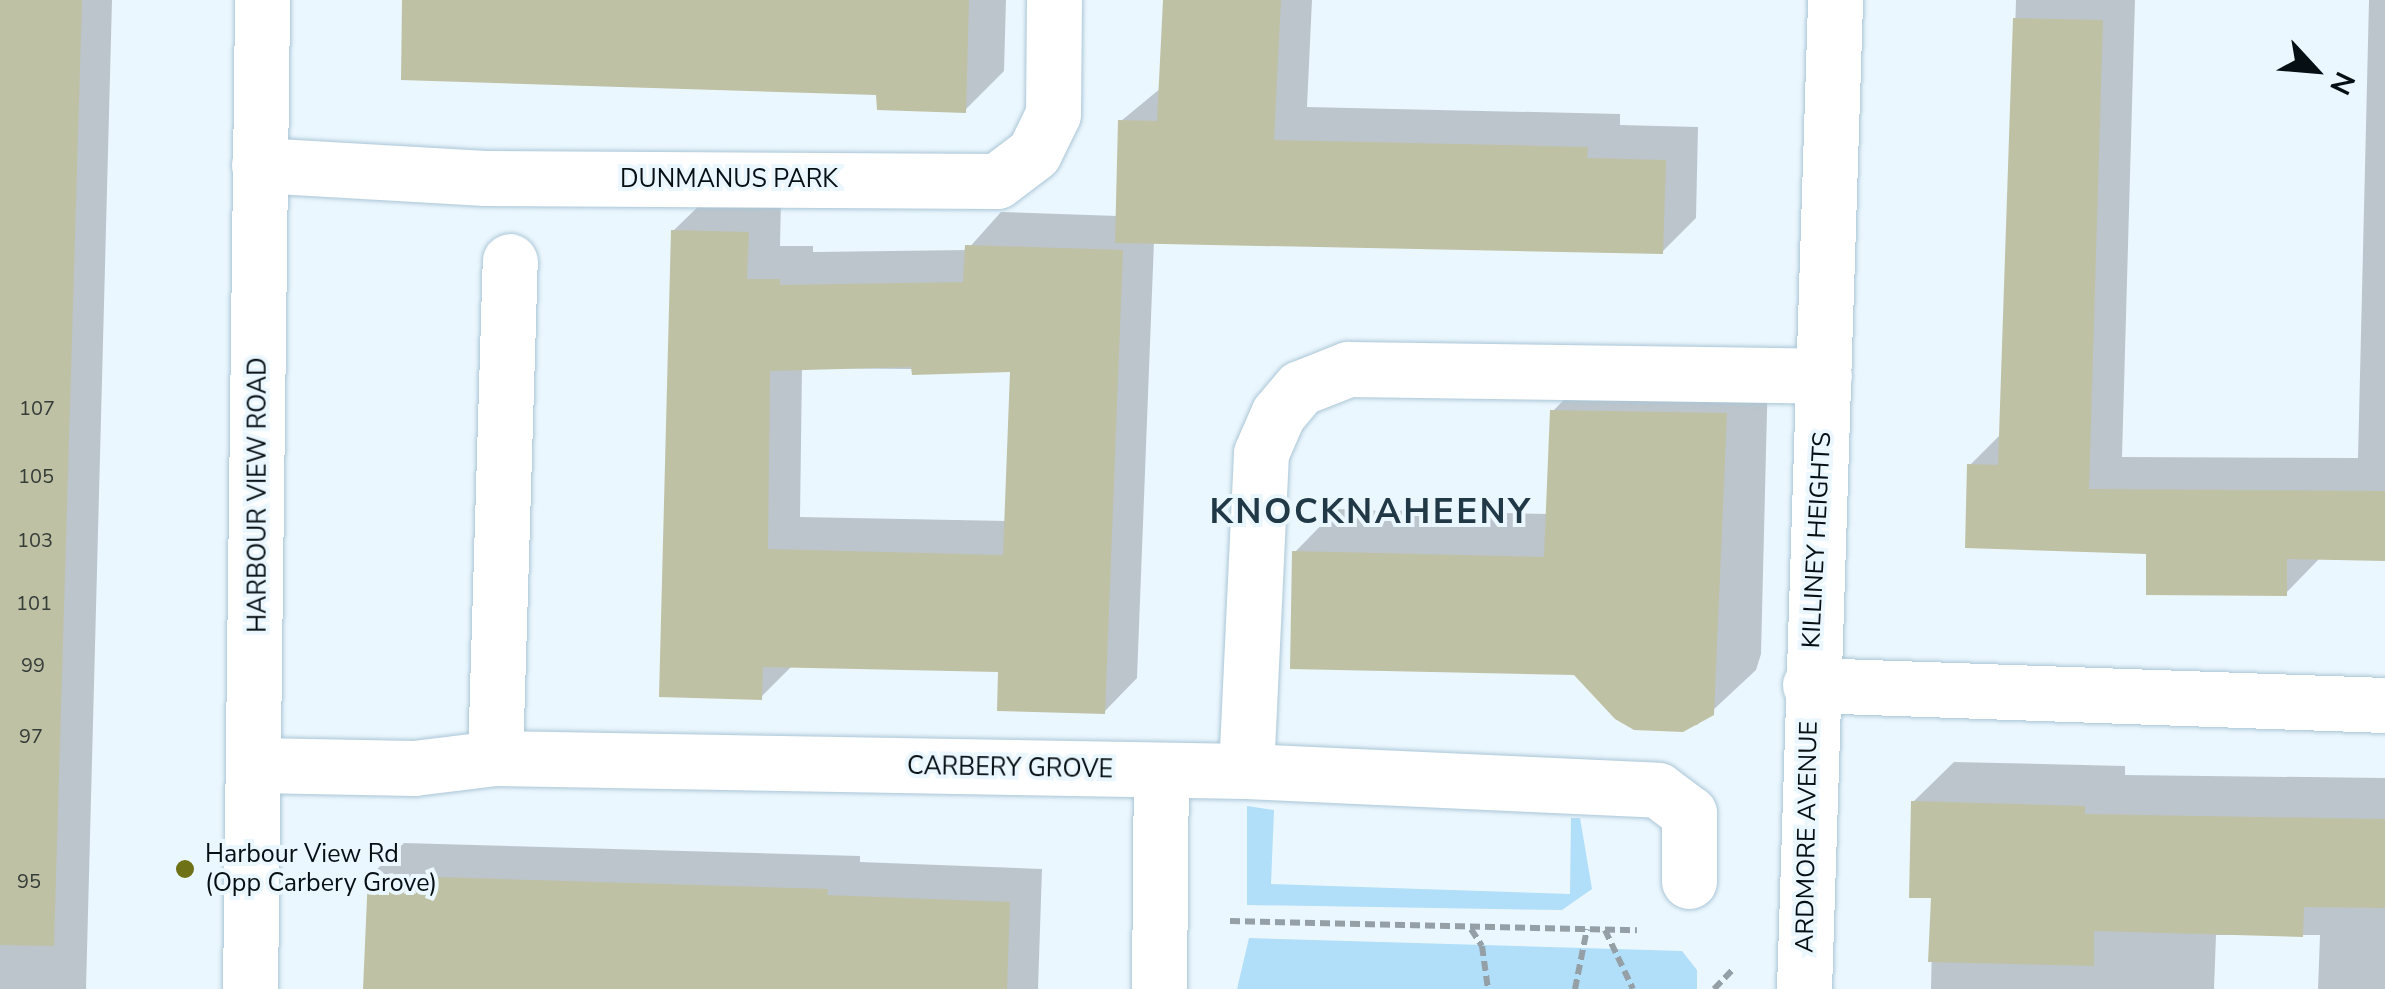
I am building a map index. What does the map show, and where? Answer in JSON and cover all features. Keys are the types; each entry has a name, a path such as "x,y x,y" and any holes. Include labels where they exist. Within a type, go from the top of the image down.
{"street":[{"name":"HARBOUR VIEW ROAD","path":"250,989 256,765 262,0"},
{"name":"DUNMANUS PARK","path":"259,164 484,178 998,181 1034,153 1052,114 1054,0"},
{"name":"KILLINEY HEIGHTS","path":"1835,0 1810,685 2385,704"},
{"path":"495,758 510,261"},
{"path":"1246,771 1260,453 1278,414 1300,388 1348,369 1824,376"},
{"name":"ARDMORE AVENUE","path":"1804,989 1810,685"},
{"name":"CARBERY GROVE","path":"256,765 414,768 495,758 1246,771 1658,790 1689,813 1689,881"},
{"path":"1159,989 1161,770"}],"path":[{"path":"1222,920 1641,930"},
{"path":"1471,928 1482,946 1488,989"},
{"path":"1574,989 1587,930"},
{"path":"1605,930 1633,989"}],"shaded area":[{"path":"1247,806 1274,810 1271,884 1570,894 1571,818 1580,818 1592,889 1562,910 1247,905"},
{"path":"1249,938 1682,951 1697,970 1697,989 1237,989"}],"building":[{"path":"0,0 82,0 54,946 0,945"},
{"path":"402,0 969,0 966,113 877,110 876,95 401,80"},
{"path":"1163,0 1281,0 1274,140 1588,147 1587,158 1666,160 1663,254 1115,243 1118,120 1157,121"},
{"path":"2013,18 2103,20 2089,489 2385,491 2385,561 2287,559 2287,596 2146,595 2146,554 1965,548 1967,464 1998,465"},
{"path":"671,230 749,232 747,279 780,279 780,285 963,282 965,245 1123,250 1105,714 997,711 998,672 763,667 762,700 659,697","holes":["911,367 912,375 1010,372 1003,555 768,549 770,371"]},
{"path":"1550,410 1727,413 1714,715 1683,732 1634,730 1615,719 1574,675 1290,669 1292,551 1544,557"},
{"path":"1911,801 2085,806 2085,814 2385,819 2385,908 2304,907 2303,937 2094,931 2094,966 1928,962 1931,898 1909,898"},
{"path":"368,875 828,889 827,895 1010,902 1007,989 363,989"}],"place":[{"name":"Harbour View Rd (Opp Carbery Grove)","path":"185,869"}],"district":[{"name":"KNOCKNAHEENY","path":"1371,512"}]}
